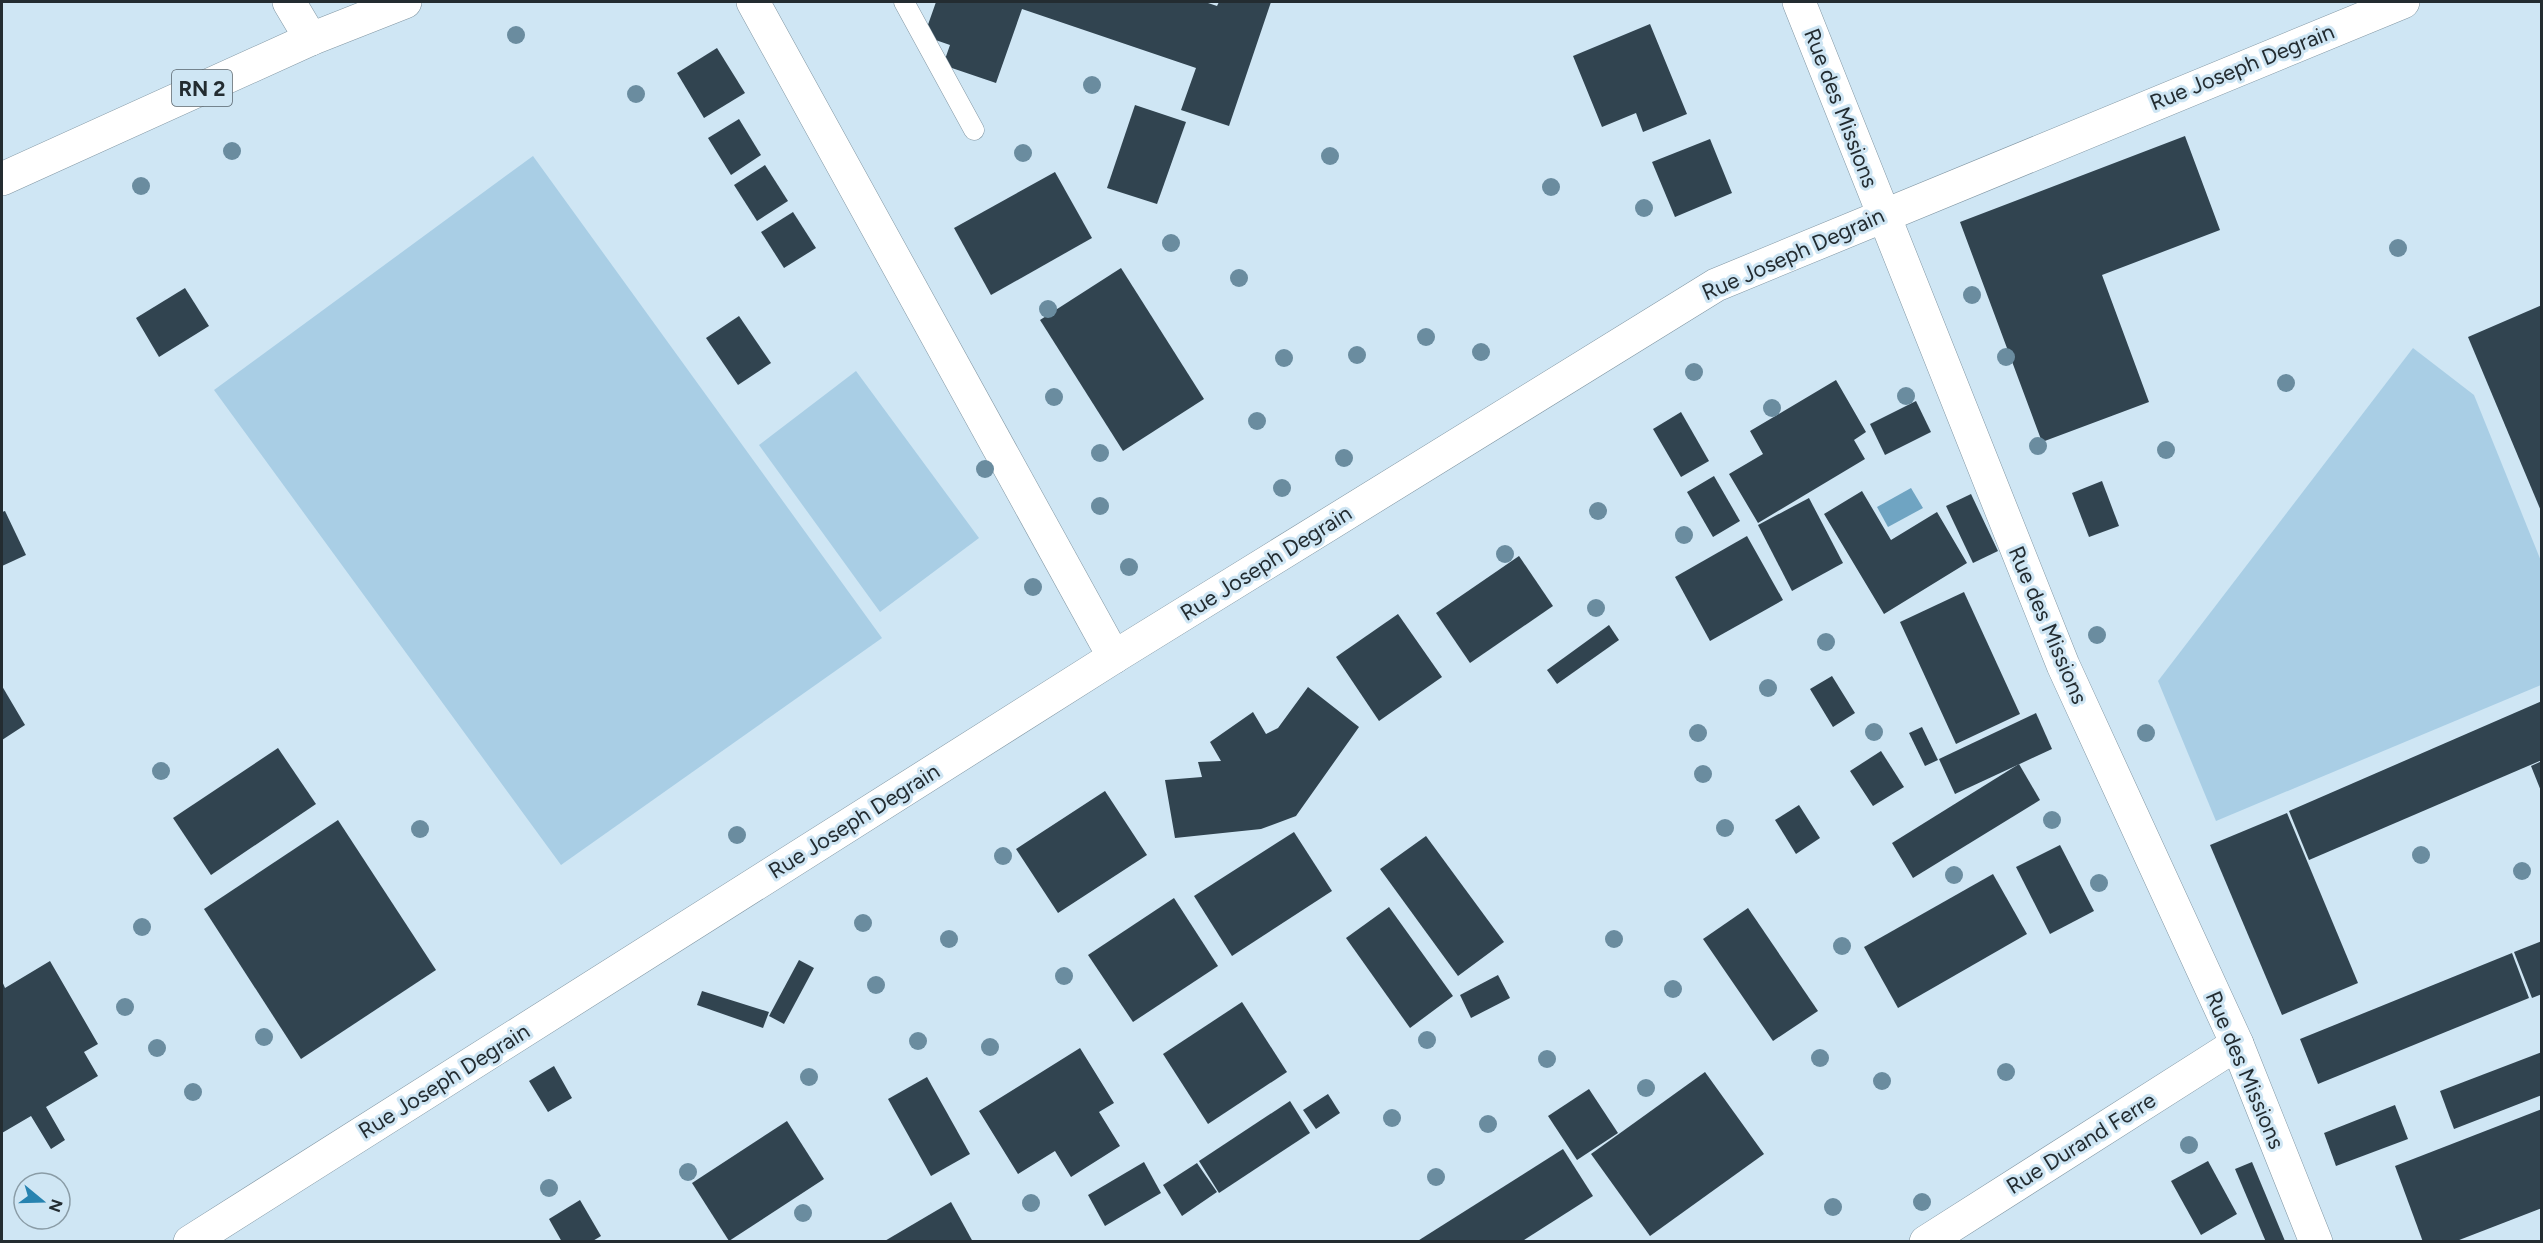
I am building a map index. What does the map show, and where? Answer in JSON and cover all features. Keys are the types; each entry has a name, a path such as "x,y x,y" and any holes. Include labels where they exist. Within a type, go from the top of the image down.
{"street":[{"path":"289,2 311,39"},
{"name":"RN 2","path":"2,179 311,39 405,2"},
{"path":"753,2 1114,657"},
{"name":"Rue des Missions","path":"1799,2 2063,665 2236,1044 2316,1242"},
{"name":"Rue Joseph Degrain","path":"190,1242 1114,657 1716,285 1882,214 2401,2"},
{"name":"Rue Durand Ferre","path":"1926,1242 2236,1044"}],"lane":[{"path":"904,2 974,130"}],"shaded area":[{"path":"533,156 882,638 561,865 214,390"},
{"path":"2413,348 2474,395 2541,561 2541,685 2216,821 2158,681"},
{"path":"856,371 979,538 880,612 759,445"},
{"path":"1911,488 1923,508 1888,527 1877,507"}],"building":[{"path":"936,2 1205,2 1217,6 1219,2 1271,2 1229,126 1181,110 1196,68 1022,9 996,83 943,65 950,45 924,36"},
{"path":"1650,24 1687,114 1643,132 1636,113 1602,127 1573,56"},
{"path":"717,48 745,93 704,118 677,73"},
{"path":"1135,105 1186,122 1157,204 1107,188"},
{"path":"739,119 761,155 731,175 708,138"},
{"path":"2185,136 2220,230 2102,275 2149,402 2042,442 1960,222"},
{"path":"1710,139 1732,193 1675,217 1652,162"},
{"path":"765,165 788,201 757,221 734,185"},
{"path":"1055,172 1092,238 991,295 954,228"},
{"path":"793,212 816,248 784,268 761,232"},
{"path":"1121,268 1204,399 1123,451 1040,320"},
{"path":"185,288 209,326 159,357 136,318"},
{"path":"2542,305 2542,511 2541,511 2468,337"},
{"path":"739,316 771,363 738,385 706,338"},
{"path":"1836,380 1866,432 1854,440 1865,459 1758,523 1729,474 1763,454 1750,431"},
{"path":"1916,401 1931,432 1885,455 1870,424"},
{"path":"1681,412 1709,461 1681,477 1653,429"},
{"path":"1714,476 1740,521 1713,537 1687,492"},
{"path":"2102,481 2119,526 2089,537 2072,493"},
{"path":"1862,491 1891,540 1937,512 1967,563 1884,614 1824,514"},
{"path":"1971,494 1998,551 1973,563 1946,506"},
{"path":"1809,498 1843,563 1792,591 1758,525"},
{"path":"5,511 26,555 2,566 2,512"},
{"path":"1747,536 1783,600 1710,641 1675,577"},
{"path":"1519,556 1553,606 1470,663 1436,613"},
{"path":"1964,592 2020,714 1956,744 1900,622"},
{"path":"1398,614 1442,677 1379,721 1336,657"},
{"path":"1609,625 1619,640 1557,684 1547,670"},
{"path":"1832,676 1855,713 1833,727 1810,689"},
{"path":"2,686 25,725 2,740"},
{"path":"1308,687 1359,727 1296,816 1261,829 1175,838 1165,780 1202,777 1198,762 1221,761 1210,742 1253,712 1266,734 1278,728"},
{"path":"2542,701 2542,760 2309,860 2289,811"},
{"path":"2036,713 2052,749 1955,794 1939,759"},
{"path":"1922,727 1938,760 1925,766 1909,733"},
{"path":"278,748 316,804 211,875 173,818"},
{"path":"1881,751 1904,787 1873,806 1850,771"},
{"path":"2542,761 2542,791 2541,791 2531,766"},
{"path":"2019,764 2040,800 1913,878 1892,843"},
{"path":"1105,791 1147,855 1058,913 1016,849"},
{"path":"1799,805 1820,838 1796,854 1775,820"},
{"path":"2287,813 2358,983 2282,1015 2210,845"},
{"path":"338,820 436,970 301,1059 204,909"},
{"path":"1294,832 1332,891 1232,956 1194,896"},
{"path":"1426,836 1504,942 1458,976 1380,869"},
{"path":"2060,845 2094,911 2050,934 2016,867"},
{"path":"1993,874 2027,934 1898,1008 1864,947"},
{"path":"1174,898 1218,966 1133,1022 1088,955"},
{"path":"1389,907 1453,996 1410,1028 1346,938"},
{"path":"1748,908 1818,1011 1773,1041 1703,939"},
{"path":"2542,941 2542,994 2532,998 2514,952"},
{"path":"2512,953 2529,998 2318,1084 2300,1039"},
{"path":"799,960 814,968 784,1024 769,1016"},
{"path":"50,961 98,1044 84,1052 98,1076 46,1107 65,1140 51,1149 31,1116 2,1133 2,981 5,988"},
{"path":"1498,975 1510,998 1471,1018 1460,995"},
{"path":"702,991 769,1012 763,1028 697,1005"},
{"path":"1242,1002 1287,1072 1208,1124 1163,1054"},
{"path":"1080,1048 1114,1103 1099,1112 1120,1146 1071,1177 1055,1151 1018,1174 979,1111"},
{"path":"2542,1052 2542,1095 2454,1129 2440,1091"},
{"path":"554,1066 572,1098 548,1112 529,1081"},
{"path":"1705,1072 1764,1154 1650,1236 1591,1154"},
{"path":"927,1077 970,1154 931,1176 888,1099"},
{"path":"1589,1089 1618,1133 1577,1160 1548,1116"},
{"path":"1328,1094 1340,1113 1316,1129 1303,1110"},
{"path":"1290,1101 1310,1133 1219,1193 1199,1161"},
{"path":"2395,1105 2408,1139 2336,1166 2324,1133"},
{"path":"2542,1109 2542,1208 2454,1242 2423,1242 2395,1166"},
{"path":"787,1121 824,1179 729,1241 692,1183"},
{"path":"1563,1149 1593,1196 1521,1242 1416,1242"},
{"path":"2208,1161 2237,1214 2201,1235 2171,1181"},
{"path":"1144,1162 1161,1193 1105,1226 1088,1195"},
{"path":"2252,1162 2285,1241 2283,1242 2266,1242 2235,1169"},
{"path":"1197,1163 1217,1192 1182,1216 1163,1185"},
{"path":"580,1200 601,1236 591,1242 562,1242 549,1219"},
{"path":"951,1202 973,1242 883,1242"}]}
